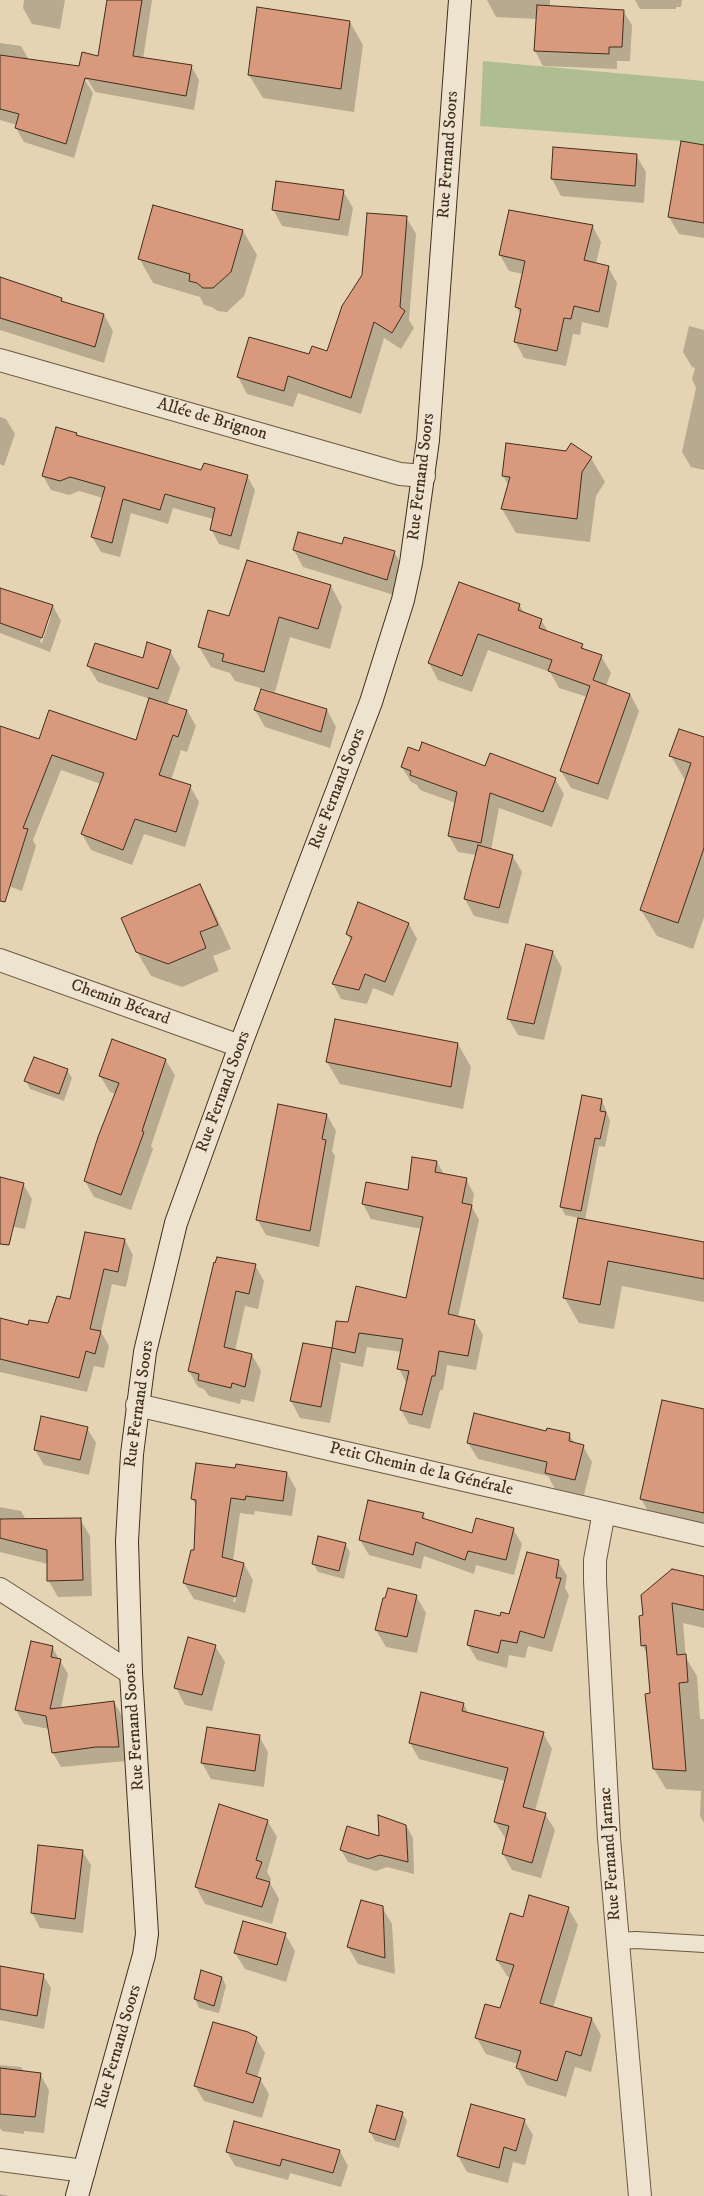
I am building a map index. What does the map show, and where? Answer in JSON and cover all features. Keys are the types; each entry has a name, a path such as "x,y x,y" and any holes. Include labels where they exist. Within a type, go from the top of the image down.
{"street":[{"name":"Rue Fernand Soors","path":"77,2196 144,1955 147,1934 131,1673 128,1541 132,1454 145,1352 169,1249 240,1046 371,702 392,642 411,563 424,476 432,395 460,0"},
{"name":"Allée de Brignon","path":"0,360 400,474 424,476"},
{"name":"Chemin Bécard","path":"0,960 240,1046"},
{"name":"Petit Chemin de la Générale","path":"138,1405 704,1535"},
{"name":"Rue Fernand Jarnac","path":"604,1512 596,1554 595,1581 609,1830 640,2196"},
{"path":"0,1589 131,1673"},
{"path":"0,2160 84,2171"}],"lane":[{"path":"618,1941 636,1940 704,1944"}],"green space":[{"path":"483,61 704,81 704,145 681,141 480,126"}],"building":[{"path":"107,0 142,0 133,56 192,65 186,96 85,78 66,144 15,128 19,114 0,109 0,55 79,66 82,52 98,56"},
{"path":"537,5 624,10 622,47 609,47 609,54 534,51"},
{"path":"257,7 350,21 341,89 248,75"},
{"path":"681,141 704,145 704,223 668,217"},
{"path":"553,147 637,154 635,186 551,179"},
{"path":"276,181 344,190 339,220 272,210"},
{"path":"153,205 243,230 231,272 213,288 203,288 197,283 189,281 190,274 138,259"},
{"path":"509,210 593,225 584,260 609,266 599,312 574,306 571,319 564,318 557,351 514,342 521,309 515,307 525,261 499,255"},
{"path":"367,213 407,216 400,307 405,311 392,333 374,322 351,398 288,376 284,391 237,377 249,337 309,354 312,346 327,351 342,306 362,275"},
{"path":"0,277 62,298 61,301 104,314 95,347 0,318"},
{"path":"56,427 77,433 76,435 201,470 204,463 248,475 231,536 210,530 215,508 165,494 160,510 123,499 112,543 91,537 105,487 70,477 60,481 42,476"},
{"path":"506,443 566,451 571,443 592,457 582,472 577,519 501,509 510,477 502,476"},
{"path":"298,532 342,544 344,537 395,551 387,580 293,550"},
{"path":"247,560 331,585 318,629 279,617 264,672 222,661 224,654 198,647 208,610 229,616"},
{"path":"459,582 520,604 518,610 542,619 539,628 583,644 581,648 602,655 593,680 630,694 598,784 560,771 590,686 548,671 552,660 478,634 462,676 428,663"},
{"path":"0,588 53,605 42,638 0,623"},
{"path":"147,642 171,650 158,689 87,666 95,643 143,658"},
{"path":"261,689 327,709 321,732 254,710"},
{"path":"149,698 187,710 178,737 173,735 159,775 191,785 176,832 135,819 123,850 81,834 104,773 52,755 23,828 28,829 5,902 0,901 0,726 39,739 49,710 136,740"},
{"path":"679,729 704,737 704,848 678,923 640,910 691,763 669,756"},
{"path":"422,742 485,766 490,753 556,778 543,812 490,793 481,843 448,836 457,792 410,775 411,771 401,767 408,747 419,751"},
{"path":"478,845 513,855 499,908 464,899"},
{"path":"200,884 218,925 200,932 206,948 168,964 136,952 121,918"},
{"path":"358,902 409,923 385,982 365,974 359,990 332,984 352,937 346,934"},
{"path":"526,944 553,951 534,1024 507,1019"},
{"path":"335,1019 458,1043 451,1087 326,1062"},
{"path":"112,1039 166,1059 142,1131 144,1132 121,1195 84,1181 98,1137 119,1083 99,1076"},
{"path":"34,1057 68,1069 59,1094 24,1081"},
{"path":"582,1095 602,1099 600,1111 606,1112 600,1139 595,1138 581,1211 560,1207"},
{"path":"278,1104 327,1114 322,1139 326,1140 310,1231 256,1220"},
{"path":"412,1157 437,1161 435,1172 467,1178 462,1203 472,1205 448,1314 475,1320 468,1356 439,1351 435,1376 432,1376 422,1415 400,1410 409,1371 397,1369 403,1339 359,1333 355,1353 332,1348 336,1321 348,1322 356,1286 406,1298 423,1217 362,1204 366,1182 408,1190"},
{"path":"0,1177 24,1183 9,1245 0,1244"},
{"path":"578,1218 704,1242 704,1279 608,1261 600,1305 563,1298"},
{"path":"85,1232 125,1239 118,1272 104,1269 90,1329 101,1331 95,1354 86,1351 79,1378 0,1359 0,1318 28,1325 29,1320 48,1323 57,1296 70,1299"},
{"path":"217,1257 256,1264 249,1294 236,1291 224,1347 252,1354 245,1387 232,1383 231,1388 198,1380 199,1374 188,1371 214,1262 215,1263"},
{"path":"303,1343 332,1348 321,1407 290,1401"},
{"path":"662,1400 704,1409 704,1513 640,1499"},
{"path":"474,1413 546,1431 547,1428 570,1433 569,1441 584,1445 575,1480 545,1473 547,1462 467,1443"},
{"path":"41,1416 88,1427 80,1460 34,1450"},
{"path":"196,1463 235,1468 236,1464 287,1472 283,1501 246,1496 245,1500 231,1498 222,1557 244,1563 236,1597 183,1583 191,1550 194,1550 196,1500 191,1499"},
{"path":"368,1500 424,1513 422,1518 472,1533 476,1518 514,1528 506,1560 468,1551 465,1560 416,1542 413,1555 359,1540"},
{"path":"81,1518 83,1580 47,1581 47,1550 0,1538 0,1519"},
{"path":"318,1536 346,1543 339,1571 312,1564"},
{"path":"527,1552 559,1560 556,1578 561,1578 544,1638 520,1631 517,1643 501,1640 498,1653 467,1645 475,1610 500,1616 501,1612 509,1614"},
{"path":"672,1569 704,1576 704,1610 672,1603 677,1655 686,1654 688,1682 679,1683 686,1771 653,1769 645,1694 650,1693 646,1645 641,1646 639,1616 643,1615 641,1595"},
{"path":"388,1588 417,1595 407,1637 375,1630 383,1598 385,1598"},
{"path":"188,1637 216,1645 202,1695 174,1688"},
{"path":"31,1641 53,1646 51,1657 61,1659 50,1709 114,1701 119,1747 96,1747 52,1753 46,1716 15,1710"},
{"path":"421,1692 464,1703 462,1711 544,1732 523,1807 546,1813 532,1863 502,1854 509,1826 494,1822 508,1768 409,1743"},
{"path":"207,1727 260,1735 255,1771 201,1763"},
{"path":"219,1804 268,1820 256,1860 262,1862 256,1878 270,1882 262,1907 195,1887"},
{"path":"378,1815 406,1825 408,1862 380,1855 368,1859 340,1850 347,1826 379,1836"},
{"path":"38,1845 83,1850 75,1919 31,1913"},
{"path":"529,1895 569,1907 540,2003 592,2018 581,2056 566,2051 557,2081 516,2068 521,2051 475,2038 485,2004 500,2008 514,1965 496,1960 510,1913 523,1917"},
{"path":"361,1900 383,1906 385,1958 347,1947"},
{"path":"243,1921 286,1933 277,1965 234,1953"},
{"path":"0,1966 44,1974 37,2016 0,2009"},
{"path":"201,1970 222,1977 214,2006 194,1999"},
{"path":"213,2022 248,2032 257,2037 246,2073 261,2078 253,2103 194,2086"},
{"path":"0,2068 41,2073 35,2117 0,2114"},
{"path":"471,2104 525,2119 516,2151 504,2147 499,2168 457,2156"},
{"path":"377,2105 403,2112 395,2140 369,2132"},
{"path":"234,2121 340,2150 333,2173 282,2159 280,2166 226,2152"}]}
